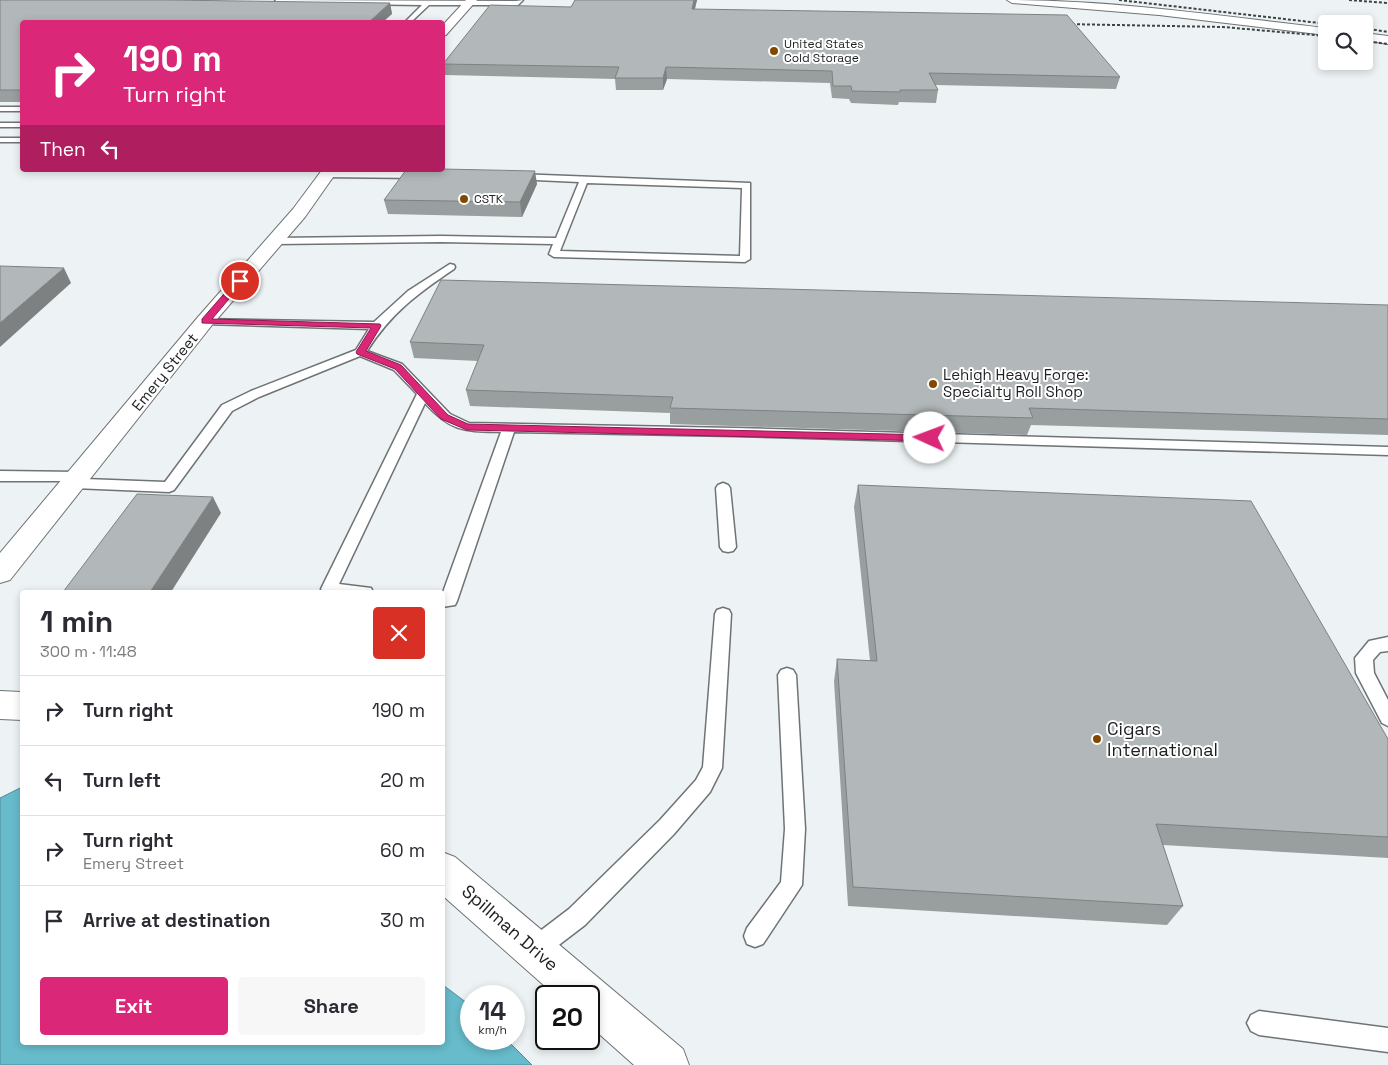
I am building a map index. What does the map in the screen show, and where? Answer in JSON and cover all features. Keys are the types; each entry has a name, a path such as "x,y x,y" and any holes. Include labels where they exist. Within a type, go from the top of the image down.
{"street":[{"path":"1012,0 1159,12 1318,31"},
{"path":"445,31 470,2"},
{"path":"1373,38 1388,40"},
{"name":"Emery Street","path":"0,573 205,321 299,213 328,172"},
{"path":"0,705 20,706"},
{"name":"Spillman Drive","path":"445,873 668,1065"}],"lane":[{"path":"268,2 518,3 520,0"},
{"path":"410,20 427,3"},
{"path":"0,109 20,109"},
{"path":"0,125 20,125"},
{"path":"0,140 20,140"},
{"path":"328,172 428,175"},
{"path":"511,176 746,185 745,258 554,254 584,180"},
{"path":"274,241 441,239 559,241"},
{"path":"0,476 169,487 227,408 255,394 360,352 377,326 412,293 450,267"},
{"path":"205,321 377,326"},
{"path":"360,352 398,367 445,417 467,427 736,432 1388,451"},
{"path":"341,590 329,589 424,394"},
{"path":"445,601 449,601 509,428"},
{"path":"723,488 728,547"},
{"path":"535,949 577,917 667,827 703,786 712,768 724,614"},
{"path":"1388,644 1375,646 1364,658 1365,673 1388,718"},
{"path":"755,936 792,885 795,829 786,675"},
{"path":"1259,1023 1388,1040"}],"water":[{"path":"20,788 20,1045 445,1045 445,986 460,998 460,1050 517,1050 532,1065 0,1065 0,798"}],"building":[{"path":"0,0 390,3 371,20 20,20 20,90 0,90"},
{"name":"United States Cold Storage","path":"575,0 694,0 692,9 1067,15 1120,77 929,73 938,90 900,90 900,92 852,91 851,86 833,86 832,71 666,67 663,78 615,78 619,67 445,64 445,61 490,5 571,7"},
{"path":"445,169 535,171 520,202 384,200 405,172 445,172"},
{"path":"0,266 64,268 0,323"},
{"name":"Lehigh Heavy Forge: Specialty Roll Shop","path":"441,280 1388,305 1388,419 1029,408 1033,418 670,408 673,397 466,390 484,345 410,342"},
{"name":"Cigars International","path":"858,485 1251,501 1388,739 1388,837 1156,824 1183,906 853,887 837,659 877,661"},
{"path":"137,494 213,497 151,590 65,590"}],"railway":[{"path":"1119,0 1318,23"},
{"path":"1349,0 1388,3"},
{"path":"1062,24 1223,27 1318,35"},
{"path":"1373,30 1388,32"},
{"path":"1373,42 1388,44"}],"place":[{"name":"United States Cold Storage","path":"774,51"},
{"name":"CSTK","path":"464,199"},
{"name":"Lehigh Heavy Forge: Specialty Roll Shop","path":"933,384"},
{"name":"Cigars International","path":"1097,739"}],"route":[{"path":"240,281 205,321 377,326 360,352 398,367 445,417 467,427 930,438"}]}
